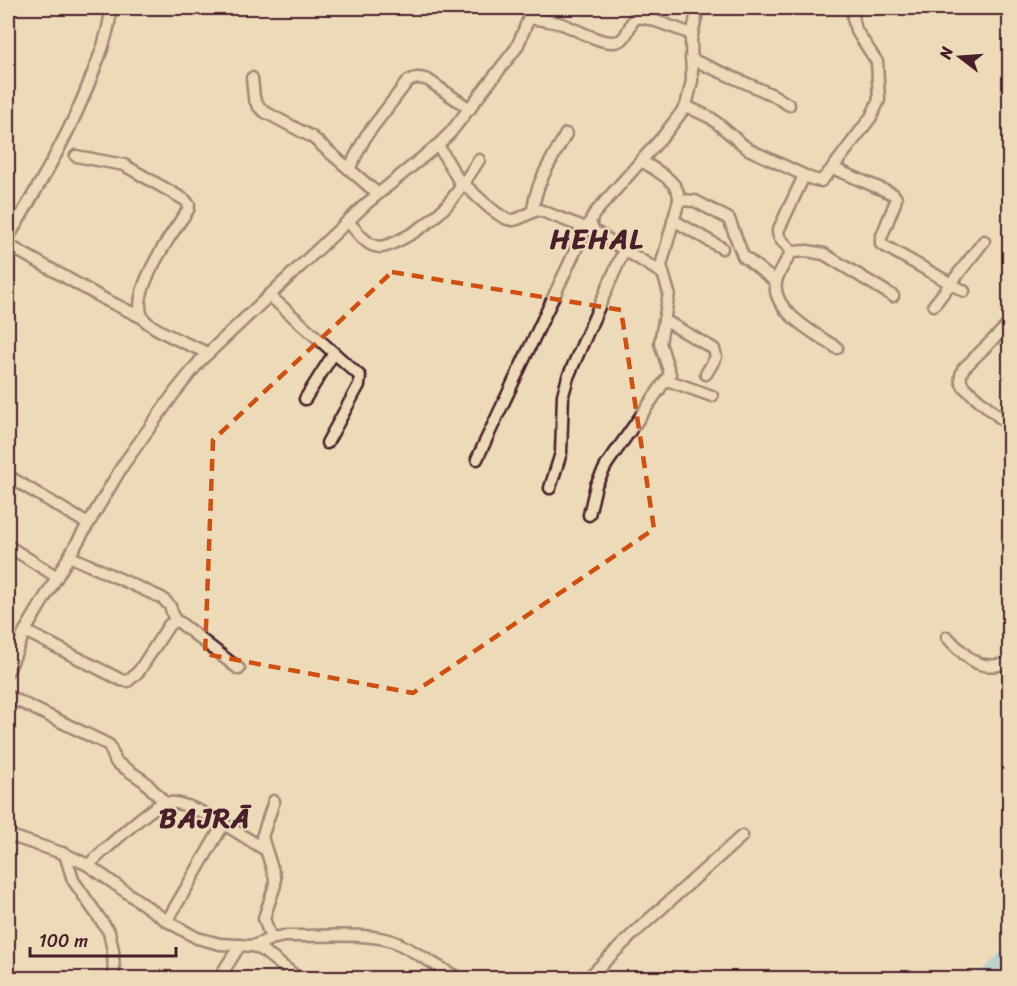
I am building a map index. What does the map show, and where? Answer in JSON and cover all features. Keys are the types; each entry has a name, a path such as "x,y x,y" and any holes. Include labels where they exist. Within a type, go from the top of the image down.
{"street":[{"path":"8,238 71,128 101,54 108,31 111,8"},
{"path":"477,459 590,230 590,222 594,214 642,161 686,106 692,81 692,34 698,8"},
{"path":"686,106 711,118 748,149 804,176 821,181 871,117 879,100 878,62 856,30 853,18 855,8"},
{"path":"8,670 25,631 123,465 200,361 348,221 438,145 510,59 531,13 601,40 612,42 621,40 625,36 636,17 650,19 692,34"},
{"path":"692,58 773,95 789,105"},
{"path":"252,78 254,98 258,106 312,137 378,194"},
{"path":"350,169 374,125 407,82 413,78 428,80 470,109"},
{"path":"533,211 540,183 566,134"},
{"path":"438,145 463,185 503,218 516,220 533,211 547,212 590,230 662,273"},
{"path":"76,156 131,168 185,200 189,205 147,279 141,294 140,309 143,318"},
{"path":"348,221 368,243 381,247 391,244 437,218 479,160"},
{"path":"589,515 596,485 603,470 670,374 660,343 669,293 662,273 662,258 679,200 677,187 642,161"},
{"path":"832,169 893,194 896,198 895,203 881,238 881,244 963,291"},
{"path":"791,252 790,248 780,240 778,231 804,176"},
{"path":"679,200 694,201 729,219 743,256 776,282"},
{"path":"673,220 722,249"},
{"path":"934,305 984,241"},
{"path":"8,245 104,300 143,318 151,326 208,353"},
{"path":"550,488 561,453 563,395 568,377 624,250"},
{"path":"791,252 807,251 824,254 893,296"},
{"path":"791,252 776,282 779,301 789,315 837,348"},
{"path":"269,295 356,372 361,380 327,443"},
{"path":"664,320 714,349 716,357 706,374"},
{"path":"1010,323 963,369 960,382 1010,426"},
{"path":"305,399 334,352"},
{"path":"667,380 712,396"},
{"path":"8,476 88,524"},
{"path":"8,546 57,577"},
{"path":"69,556 162,598 170,606 176,621 239,669"},
{"path":"25,631 121,680 128,681 139,671 169,625 176,621"},
{"path":"947,637 965,656 981,666 1010,662"},
{"path":"8,696 102,741 111,750 116,762 144,781 165,803"},
{"path":"271,939 264,918 275,885 275,878 262,837 274,801"},
{"path":"88,864 148,813 165,803 175,802 194,808 264,849"},
{"path":"167,921 223,825"},
{"path":"8,834 88,864 183,932 207,941 253,946 273,957 298,978"},
{"path":"588,978 634,933 742,836"},
{"path":"65,854 74,880 109,932 113,950 114,978"},
{"path":"253,946 284,936 384,939 396,943 458,978"},
{"path":"219,978 240,945"}],"highlighted area":[{"path":"392,272 621,310 654,529 413,693 205,654 213,440"}],"waterway":[{"path":"987,978 1010,956"}],"district":[{"name":"HEHAL","path":"597,238"},
{"name":"BAJRĀ","path":"205,817"}]}
